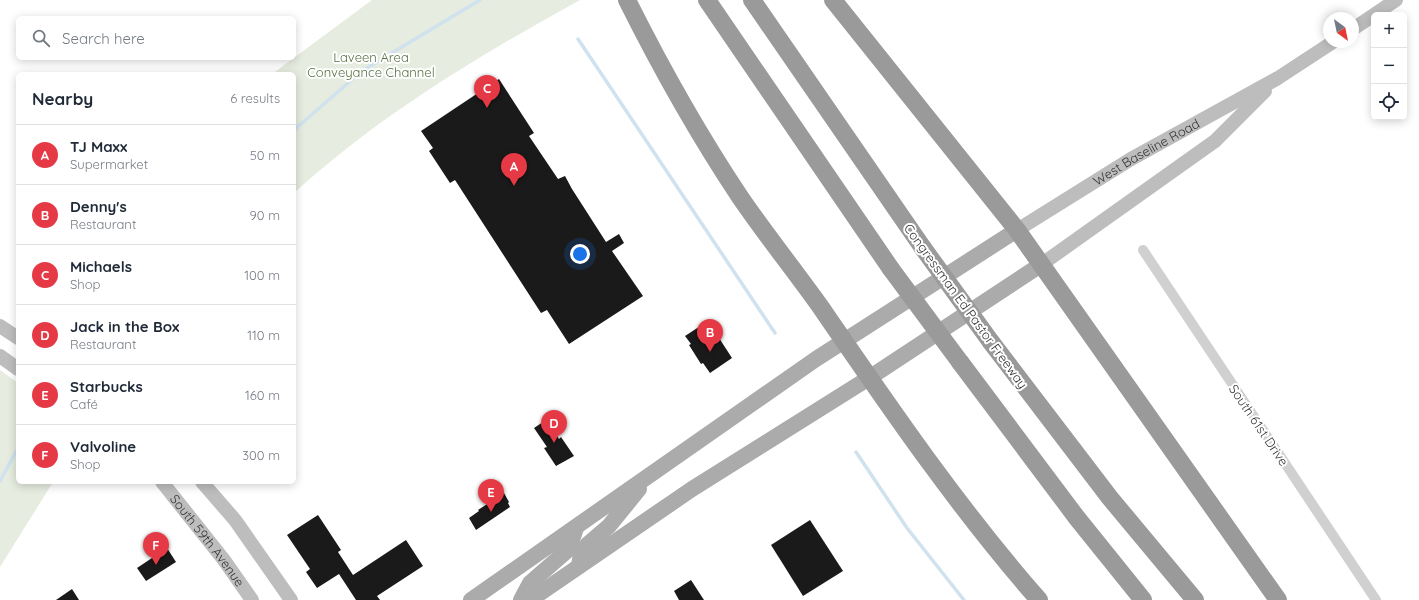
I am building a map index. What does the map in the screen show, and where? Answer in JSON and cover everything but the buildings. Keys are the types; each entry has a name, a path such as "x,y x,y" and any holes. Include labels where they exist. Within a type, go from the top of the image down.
{"highway":[{"path":"627,0 656,57 712,153 766,234 869,378 974,520 1039,600"},
{"path":"707,0 891,269 1077,518 1143,600"},
{"name":"Congressman Ed Pastor Freeway","path":"752,0 923,248 991,342 1110,498 1195,600"},
{"path":"833,0 1017,230 1278,600"}],"main road":[{"path":"1359,25 1396,0"},
{"name":"West Baseline Road","path":"1017,230 1131,159 1278,78 1324,48"},
{"name":"West Baseline Road","path":"1042,264 1215,141 1278,78"},
{"path":"471,600 844,341 1017,230"},
{"path":"530,600 692,489 869,378 1042,264"},
{"path":"0,326 16,337"},
{"path":"0,356 16,368"},
{"path":"579,566 581,553 588,544 609,526 649,476"},
{"name":"South 59th Avenue","path":"164,484 224,560 252,600"},
{"path":"204,484 235,520 291,600"},
{"path":"521,600 530,583 569,549 576,528"}],"street":[{"name":"South 61st Drive","path":"1143,250 1376,600"}],"green space":[{"name":"Laveen Area Conveyance Channel","path":"372,0 580,0 467,65 395,112 296,191 296,72 275,72 291,60 296,60 296,56"},
{"path":"0,370 16,382 16,484 52,484 0,567"}],"waterway":[{"path":"296,128 362,71 480,0"},
{"path":"578,39 775,333"},
{"path":"0,481 16,452"},
{"path":"856,452 907,528 964,600"}],"place":[{"name":"Michaels","path":"487,108"},
{"name":"TJ Maxx","path":"514,186"},
{"name":"Denny's","path":"710,352"},
{"name":"Jack in the Box","path":"554,443"},
{"name":"Starbucks","path":"491,512"},
{"name":"Valvoline","path":"156,565"}]}
